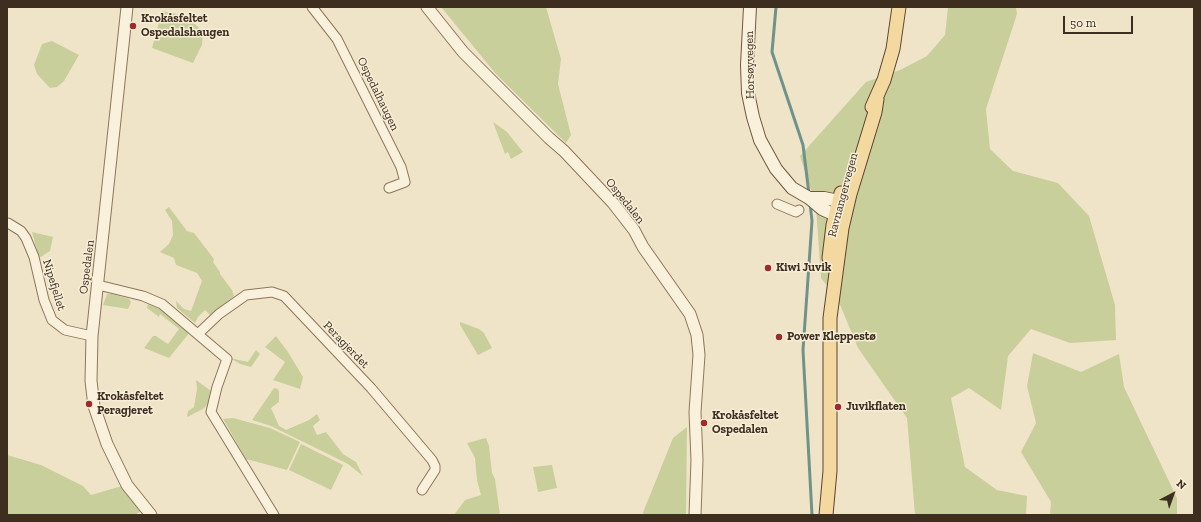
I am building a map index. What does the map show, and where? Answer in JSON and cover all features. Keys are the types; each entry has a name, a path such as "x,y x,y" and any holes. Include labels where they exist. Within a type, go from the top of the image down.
{"main road":[{"name":"Horsøyvegen","path":"750,7 748,80 753,117 760,140 776,169 792,188 810,198 824,198 840,209"},
{"name":"Ravnangervegen","path":"833,515 830,471 830,318 842,228 840,209 857,166 875,112 876,99 893,49 899,7"},
{"name":"Ravnangervegen","path":"826,515 830,471"}],"street":[{"name":"Ospedalen","path":"127,7 90,356 92,395 102,429 127,485 151,515"},
{"name":"Ospedalhaugen","path":"312,7 337,40 401,167 405,182 389,188"},
{"name":"Ospedalen","path":"427,7 463,52 548,138 564,151 613,203 634,230 640,244 690,314 697,335 699,355 695,412 695,515"},
{"path":"777,204 796,212 799,210"},
{"name":"Nipefjellet","path":"8,223 21,231 26,238 34,257 44,300 52,320 65,330 92,336"},
{"path":"98,285 143,296 162,304 199,333 227,359 217,386 211,412 274,515"},
{"name":"Peragjerdet","path":"199,333 224,310 246,295 272,292 284,296 371,388 432,460 435,470 422,490"}],"green space":[{"path":"441,7 546,7 561,59 558,84 571,135 566,143 496,74"},
{"path":"948,7 1016,7 1017,14 986,109 990,149 1013,171 1058,183 1089,216 1115,305 1116,340 1070,343 1031,329 1008,356 1001,410 969,388 951,398 965,467 997,490 1027,496 1026,515 915,515 907,418 858,348 838,300 821,278 816,207 800,156 866,82 900,70 927,56 945,35"},
{"path":"162,11 177,14 191,21 203,31 202,45 193,63 152,48"},
{"path":"52,41 79,55 64,81 57,87 50,88 37,74 34,65 42,44"},
{"path":"493,122 507,132 523,152 511,159 508,152 505,154"},
{"path":"169,207 187,231 194,233 214,259 213,262 232,290 234,296 211,316 205,310 198,317 195,323 177,308 176,301 184,309 191,311 202,281 197,273 176,265 174,258 160,252 169,244 173,235 172,221 165,210"},
{"path":"32,232 53,237 50,251 39,258"},
{"path":"107,294 129,299 131,302 128,309 103,305"},
{"path":"148,304 162,310 182,328 184,327 190,332 169,358 144,348 153,336 156,336 168,344 179,329 160,314 159,317 147,308"},
{"path":"460,322 479,329 484,333 492,348 478,355 460,325"},
{"path":"276,336 288,352 303,377 300,389 273,380 285,362 265,347"},
{"path":"256,350 260,354 251,367 240,364 230,358 248,362"},
{"path":"1033,353 1081,372 1119,354 1124,387 1177,498 1177,515 1050,515 1051,502 1021,452 1036,423 1027,386"},
{"path":"196,380 211,391 209,403 203,409 187,417 188,411 194,407 197,389"},
{"path":"274,388 278,389 279,402 271,408 279,426 286,430 309,420 317,414 320,420 313,426 317,435 326,432 343,454 356,462 363,476 348,464 271,426 252,420"},
{"path":"233,418 270,428 300,442 287,470 246,459 223,419"},
{"path":"687,427 686,515 642,515 673,438"},
{"path":"486,438 489,446 492,473 495,479 500,515 454,515 465,500 481,495 477,480 475,458 467,443"},
{"path":"301,444 343,465 331,490 289,470"},
{"path":"7,455 41,465 83,486 91,495 122,486 141,511 135,515 7,515"},
{"path":"552,465 557,488 538,492 533,467"}],"waterway":[{"path":"776,7 772,52 803,145 809,194"},
{"path":"810,203 812,221 803,350 812,515"}],"place":[{"name":"Krokåsfeltet Ospedalshaugen","path":"133,26"},
{"name":"Kiwi Juvik","path":"768,268"},
{"name":"Power Kleppestø","path":"779,337"},
{"name":"Krokåsfeltet Peragjeret","path":"89,404"},
{"name":"Juvikflaten","path":"838,407"},
{"name":"Krokåsfeltet Ospedalen","path":"704,423"}]}
